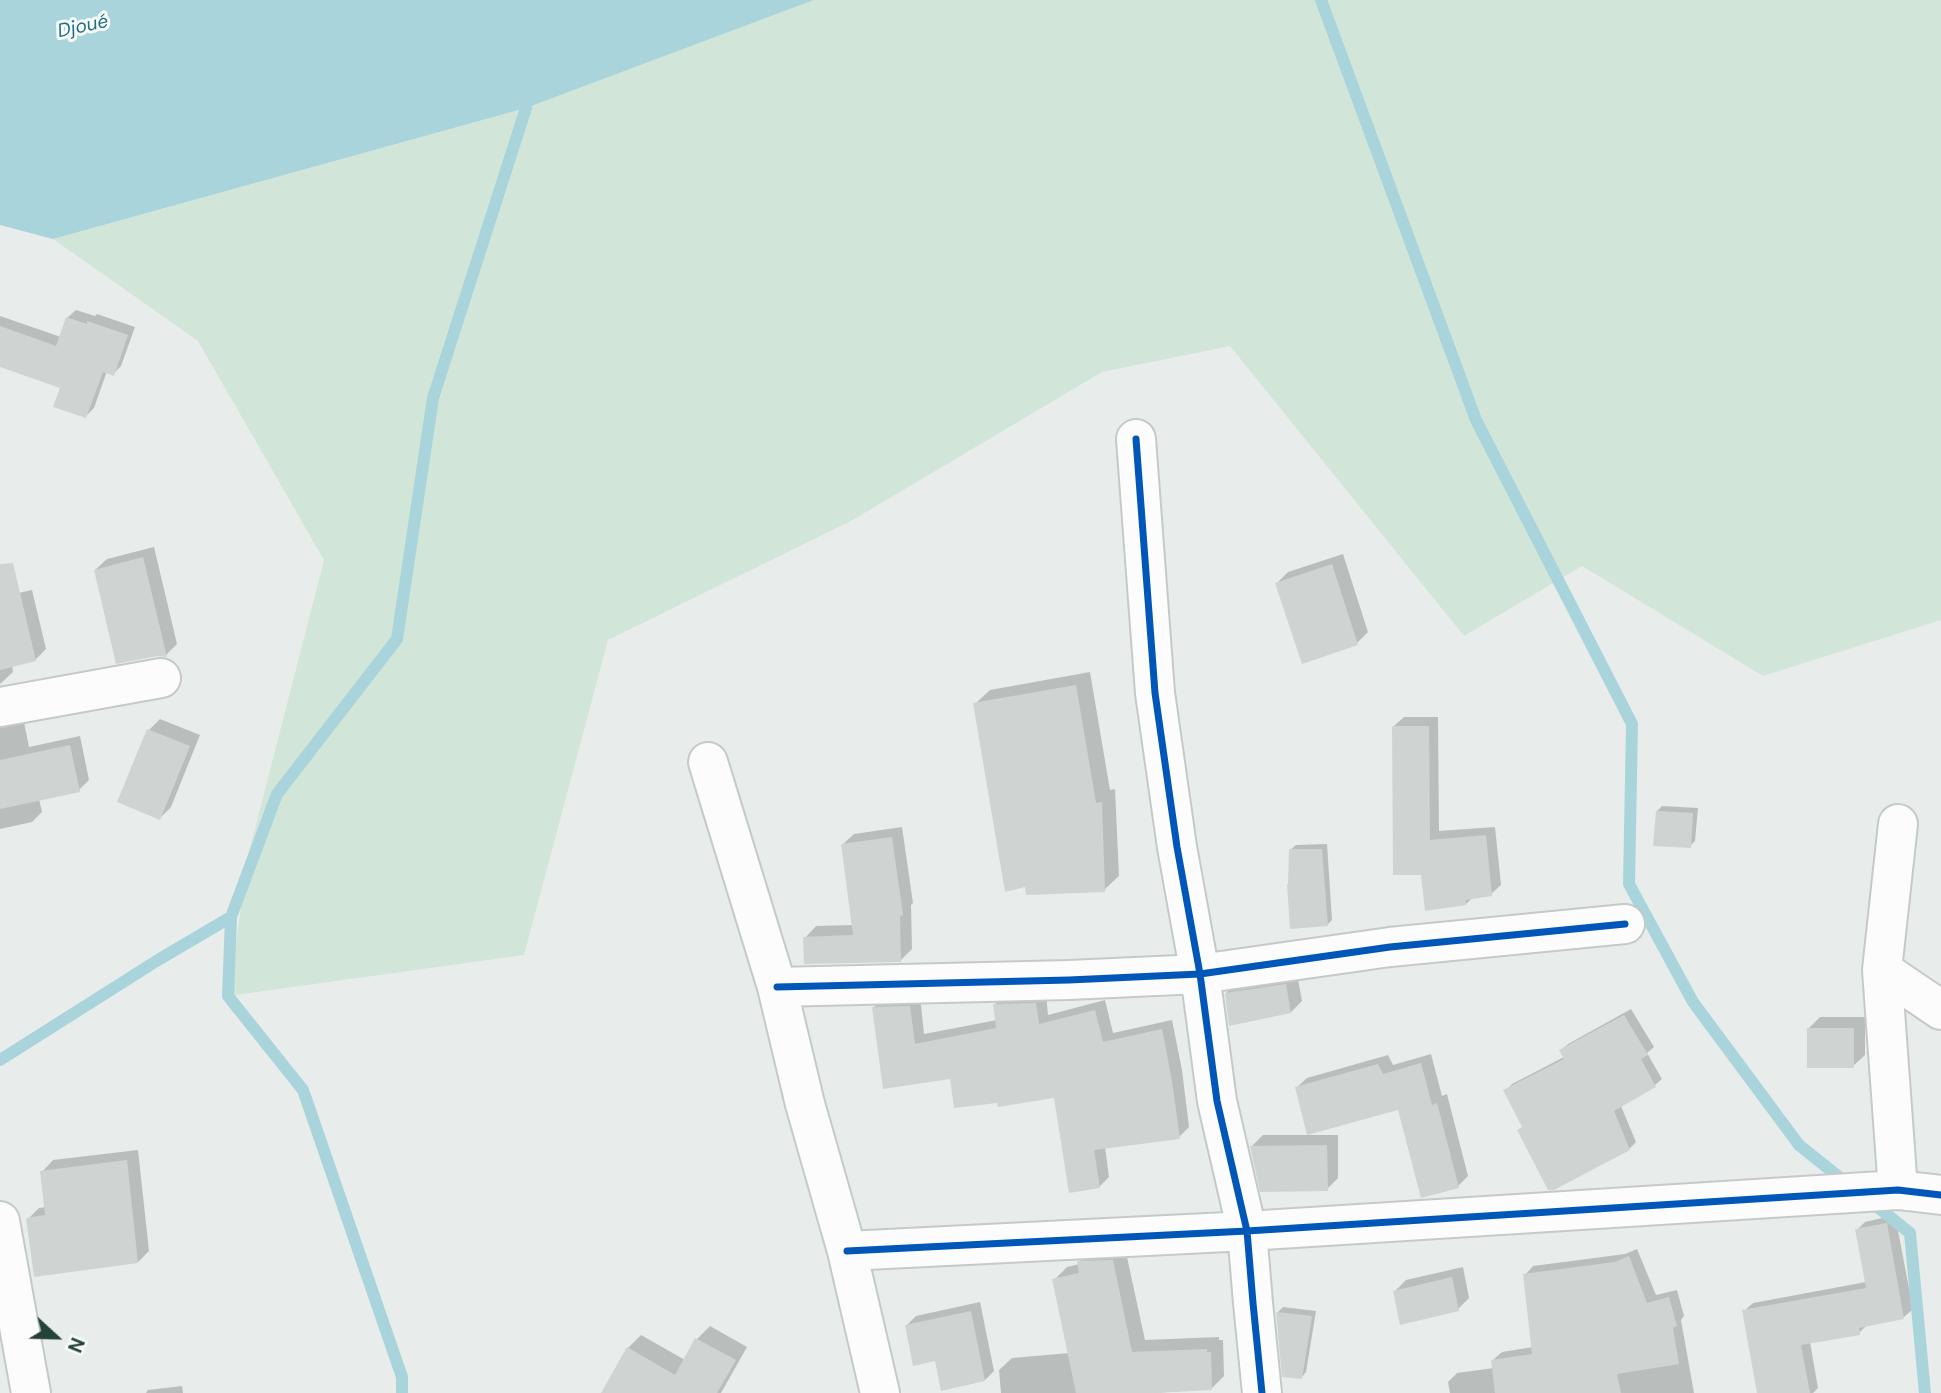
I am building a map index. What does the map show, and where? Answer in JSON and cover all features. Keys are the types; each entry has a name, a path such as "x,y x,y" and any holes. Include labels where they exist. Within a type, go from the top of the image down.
{"street":[{"path":"1136,439 1155,694 1177,846 1200,974 1217,1101 1247,1231 1262,1393"},
{"path":"0,708 161,678"},
{"path":"708,762 776,987 805,1104 847,1251 880,1393"},
{"path":"1898,824 1882,970 1898,1189"},
{"path":"776,987 1200,974 1390,947 1625,923"},
{"path":"1882,970 1941,1010"},
{"path":"847,1251 1247,1231 1898,1189 1941,1195"},
{"path":"0,1221 32,1393"}],"green space":[{"path":"814,0 1941,0 1941,620 1763,676 1582,566 1464,636 1230,346 1102,372 851,521 608,640 524,955 228,996 249,852 324,560 198,341 53,239 526,108"}],"water":[{"name":"Djoué","path":"0,0 814,0 526,108 53,239 0,225"}],"building":[{"path":"66,317 128,335 114,376 103,372 86,418 53,407 60,388 0,367 0,326 56,346"},
{"path":"143,557 167,657 157,656 116,664 94,570"},
{"path":"13,563 36,661 0,670 0,564"},
{"path":"1332,564 1358,645 1302,664 1275,583"},
{"path":"1076,685 1096,803 1102,802 1105,892 1026,895 1025,887 1005,892 973,703"},
{"path":"1392,726 1429,726 1430,840 1486,835 1492,896 1466,900 1466,905 1425,911 1421,875 1393,875"},
{"path":"147,729 190,746 160,820 117,802"},
{"path":"70,745 80,792 0,809 0,760"},
{"path":"1656,811 1693,813 1691,848 1653,846"},
{"path":"892,837 903,915 900,916 901,962 804,964 803,937 853,935 841,844"},
{"path":"1289,849 1322,849 1328,926 1290,929 1287,884"},
{"path":"1286,984 1291,1013 1229,1026 1225,993"},
{"path":"1036,1003 1039,1024 1095,1010 1103,1042 1162,1029 1180,1139 1094,1150 1100,1188 1069,1193 1054,1098 998,1107 997,1103 954,1108 950,1079 883,1089 872,1007 910,1006 915,1044 996,1028 993,1004"},
{"path":"1624,1015 1648,1055 1641,1059 1656,1087 1614,1111 1630,1150 1554,1190 1548,1190 1517,1130 1522,1127 1503,1090 1564,1059 1559,1050"},
{"path":"1807,1028 1854,1028 1854,1068 1807,1068"},
{"path":"1421,1063 1432,1105 1437,1103 1459,1188 1421,1198 1398,1110 1307,1135 1295,1087 1378,1064 1383,1074"},
{"path":"1327,1145 1328,1191 1260,1192 1250,1146"},
{"path":"127,1160 138,1263 34,1277 26,1218 45,1215 40,1171"},
{"path":"1887,1223 1904,1319 1859,1328 1860,1335 1801,1345 1810,1393 1757,1393 1742,1310 1866,1288 1855,1229"},
{"path":"1629,1256 1647,1303 1669,1297 1677,1326 1673,1328 1679,1364 1617,1374 1621,1393 1495,1393 1491,1360 1532,1354 1523,1274 1615,1262"},
{"path":"1113,1260 1132,1352 1207,1349 1207,1352 1211,1352 1212,1390 1076,1393 1052,1279 1079,1273 1077,1261"},
{"path":"1452,1277 1459,1311 1400,1325 1393,1291"},
{"path":"971,1311 985,1381 941,1391 935,1361 913,1366 905,1325"},
{"path":"1276,1312 1312,1316 1302,1379 1282,1377"},
{"path":"695,1338 736,1360 717,1393 601,1393 627,1347 675,1375"}],"waterway":[{"path":"1321,0 1476,420 1632,724 1629,884 1693,1002 1799,1145 1849,1185"},
{"path":"402,1393 402,1377 303,1090 228,996 231,917 277,794 397,639 433,398 526,108 521,93"},
{"path":"0,1060 231,917"},
{"path":"1869,1200 1910,1233 1925,1393"}],"cycle path":[{"path":"1136,439 1155,693 1177,847 1200,974 1217,1101 1247,1231 1262,1393"},
{"path":"777,987 1200,974 1390,947 1625,924"},
{"path":"847,1251 1247,1231 1898,1190 1941,1195"}]}
